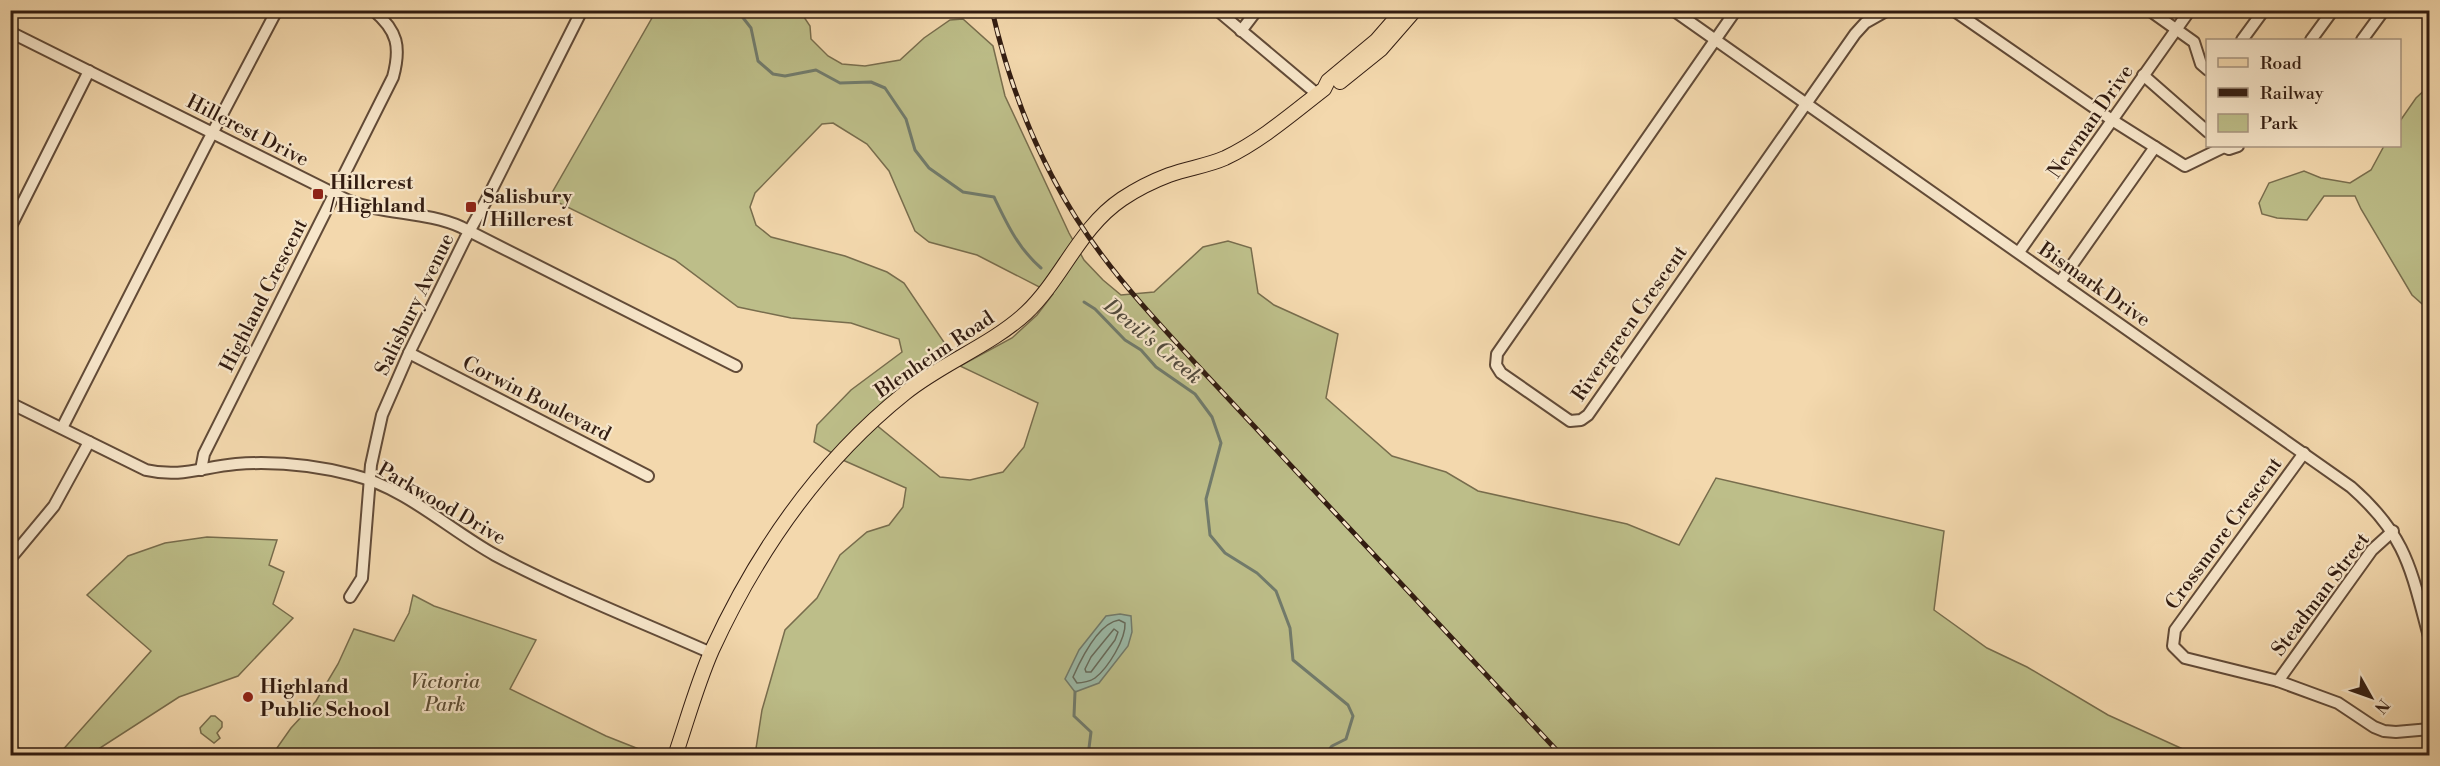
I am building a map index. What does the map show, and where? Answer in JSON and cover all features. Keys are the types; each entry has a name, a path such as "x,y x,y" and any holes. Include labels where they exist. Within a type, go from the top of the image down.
{"main road":[{"name":"Blenheim Road","path":"1321,92 1328,81 1376,41 1403,10"},
{"name":"Blenheim Road","path":"675,756 711,653 743,588 792,511 844,446 906,392 975,350 1025,314 1054,281 1086,232 1120,201 1140,188 1169,175 1222,159 1244,148 1321,92 1333,87 1356,71 1400,29 1415,10"}],"street":[{"path":"62,428 277,10"},
{"name":"Highland Crescent","path":"201,470 204,454 393,77 398,57 394,33 373,10"},
{"name":"Salisbury Avenue","path":"350,597 363,578 371,465 382,415 409,353 582,10"},
{"path":"1217,10 1321,92"},
{"path":"1241,31 1257,10"},
{"name":"Bismark Drive","path":"1673,10 2358,493 2372,505 2393,531 2406,554 2424,600 2430,640"},
{"path":"1716,39 1736,10"},
{"path":"1806,103 1855,34 1865,23 1888,10"},
{"path":"1953,10 2112,120 2184,166 2221,147"},
{"path":"2149,10 2194,42 2201,64 2206,68"},
{"name":"Newman Drive","path":"2019,252 2190,10"},
{"path":"2242,39 2264,10"},
{"path":"2312,39 2333,10"},
{"path":"2363,39 2384,10"},
{"name":"Hillcrest Drive","path":"10,32 356,204 437,218 470,230 735,366"},
{"name":"Rivergreen Crescent","path":"1716,39 1497,354 1496,365 1501,373 1570,421 1581,420 1588,415 1806,103"},
{"path":"10,228 89,71"},
{"path":"2143,75 2206,130"},
{"path":"2060,282 2155,147"},
{"name":"Corwin Boulevard","path":"409,353 648,476"},
{"name":"Parkwood Drive","path":"10,403 146,470 164,474 233,464 280,462 325,469 370,480 407,499 478,545 532,574 711,653"},
{"path":"10,559 54,506 89,442"},
{"name":"Crossmore Crescent","path":"2304,453 2175,630 2174,646 2185,658 2278,681 2338,703 2384,731 2430,729"},
{"name":"Steadman Street","path":"2278,681 2372,550 2393,531"},
{"path":"10,749 18,756"}],"green space":[{"path":"656,11 800,11 810,26 811,39 828,56 842,64 865,66 900,60 924,38 950,20 963,19 993,46 1005,96 1084,260 1121,295 1154,292 1203,247 1228,241 1251,248 1258,293 1274,305 1338,334 1326,398 1392,456 1446,472 1478,491 1627,524 1679,545 1716,478 1944,531 1934,610 1987,648 2027,667 2108,715 2196,755 755,755 762,710 785,630 817,598 840,555 867,532 889,525 903,507 906,488 845,461 814,442 817,425 851,390 902,352 899,339 851,323 791,318 738,307 675,260 549,198","holes":["833,123 867,144 889,171 915,231 929,242 977,255 1053,294 1037,315 1012,338 960,366 1038,403 1024,447 1003,472 970,480 940,477 869,419 954,357 904,283 887,272 845,256 771,237 756,225 750,207 755,193 822,124"]},
{"path":"2429,86 2429,310 2412,295 2355,196 2324,196 2307,220 2277,218 2262,214 2259,203 2269,183 2304,171 2321,178 2350,183 2371,170 2383,147 2401,147 2401,120 2416,98"},
{"path":"207,537 277,540 269,565 284,572 273,604 293,618 238,676 179,697 97,750 59,754 151,651 87,595 128,556 165,543"},
{"name":"Victoria Park","path":"413,595 434,606 536,640 510,689 606,736 654,755 272,755 291,728 316,701 338,664 354,629 394,641 409,613"},
{"path":"211,716 215,716 222,722 222,727 217,733 220,738 214,743 201,733 200,728"}],"water":[{"path":"1120,614 1131,616 1132,632 1128,646 1099,683 1075,692 1065,679 1079,650 1106,616"}],"waterway":[{"name":"Devil's Creek","path":"737,10 751,28 758,61 773,74 785,76 816,70 840,83 871,82 885,88 906,119 915,150 929,168 963,192 994,197 1019,244 1041,268"},
{"name":"Devil's Creek","path":"1084,302 1095,309 1125,340 1141,350 1156,367 1195,394 1212,417 1221,443 1206,499 1210,535 1225,553 1257,573 1276,591 1290,628 1293,660 1348,705 1353,716 1346,739 1332,746 1324,756"},
{"path":"1075,692 1074,716 1091,732 1088,756"}],"railway":[{"path":"992,10 1010,75 1034,138 1064,198 1101,254 1135,297 1562,756"}],"place":[{"name":"Hillcrest / Highland","path":"318,194"},
{"name":"Salisbury / Hillcrest","path":"471,207"},
{"name":"Highland Public School","path":"248,697"}]}
